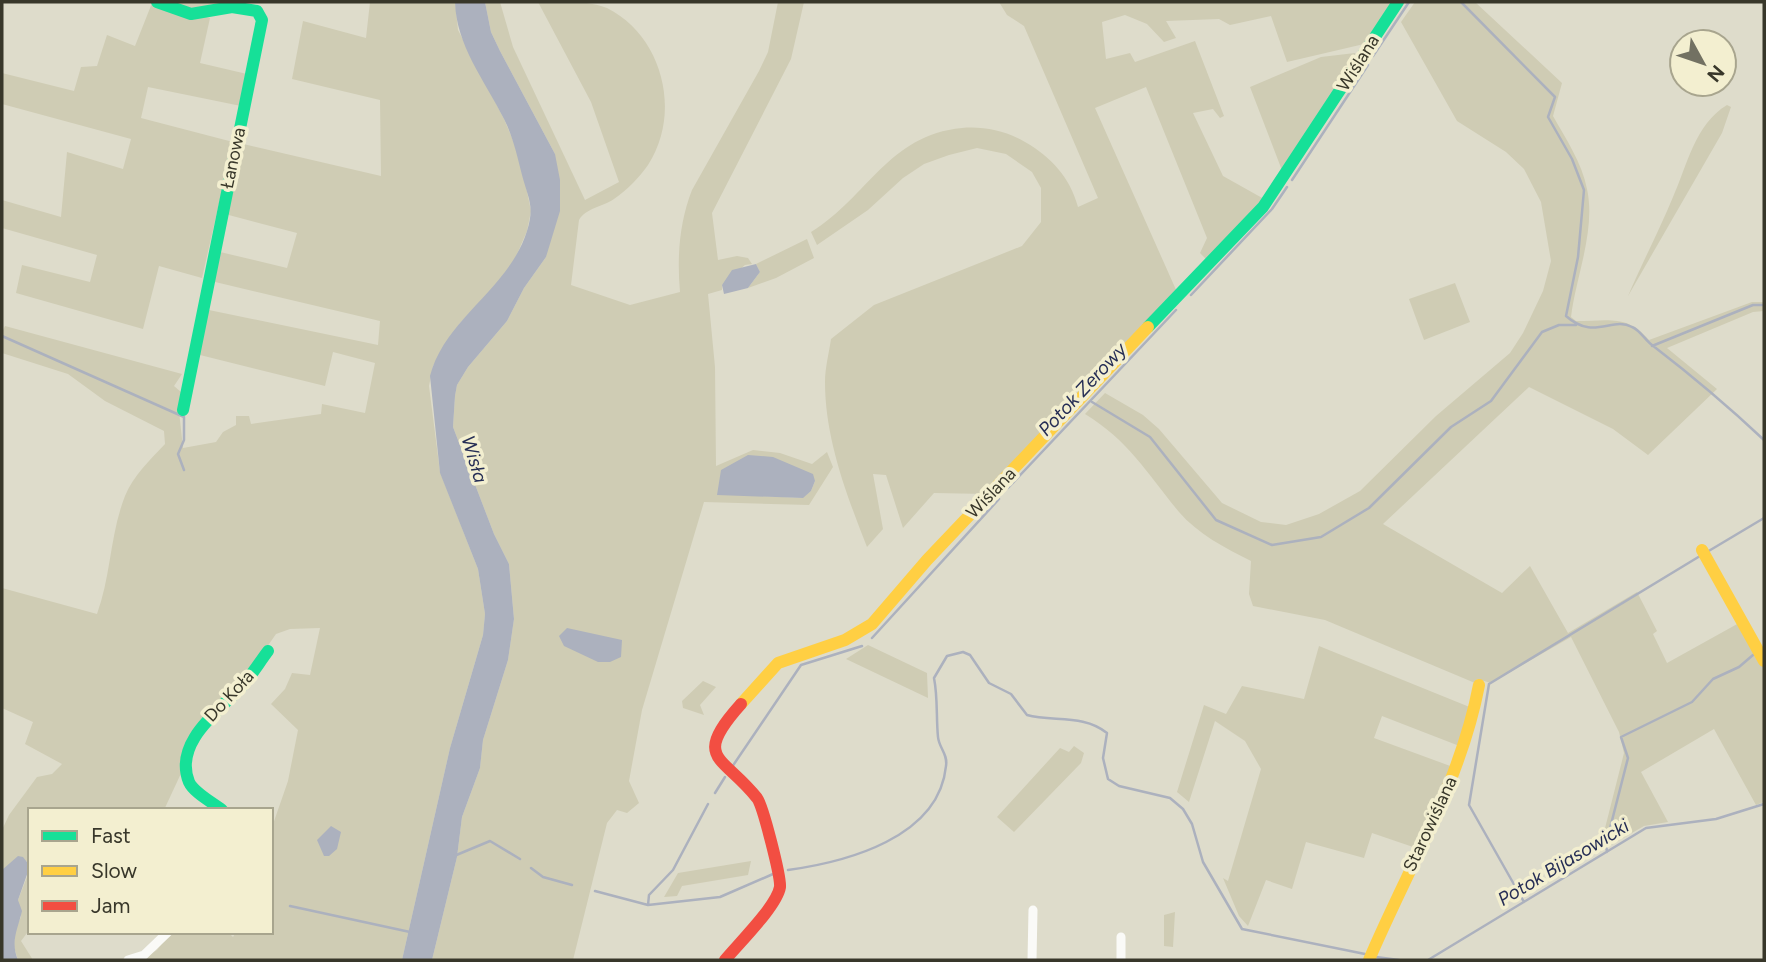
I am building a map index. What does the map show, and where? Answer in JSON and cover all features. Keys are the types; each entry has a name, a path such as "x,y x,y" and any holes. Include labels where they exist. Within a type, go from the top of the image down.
{"street":[{"name":"Łanowa","path":"157,2 181,12 198,14 229,4 241,5 257,11 262,20 183,410"},
{"name":"Wiślana","path":"725,960 774,900 780,879 762,804 756,794 720,764 715,744 719,730 778,663 845,640 872,624 936,550 1263,207 1398,2"},
{"path":"1702,550 1764,661"},
{"name":"Do Koła","path":"219,808 193,788 188,780 187,760 198,730 228,702 268,651"},
{"name":"Starowiślana","path":"1369,960 1389,908 1428,831 1472,730 1479,685"},
{"path":"1032,960 1033,910"},
{"path":"128,960 144,955 166,934"},
{"path":"1121,937 1121,960"}],"shaded area":[{"path":"163,2 223,2 197,12"},
{"path":"370,2 455,2 458,30 504,119 520,157 531,211 527,231 515,259 502,279 460,323 433,366 429,386 440,472 478,569 485,614 483,635 450,748 402,960 140,960 157,950 169,934 230,934 233,937 235,934 273,934 273,824 288,781 298,730 271,704 285,689 292,673 310,675 320,628 290,629 276,634 244,680 210,711 165,808 28,808 28,861 2,870 2,830 9,815 37,777 52,774 62,764 25,744 33,722 2,708 2,588 97,614 125,496 137,475 165,444 164,431 105,401 68,374 2,353 2,332 5,326 182,374 174,386 181,392 179,411 183,448 216,442 223,432 236,425 236,416 249,416 251,424 321,414 322,404 365,413 375,363 333,352 325,386 196,354 204,309 378,345 380,321 211,281 216,251 287,268 297,233 225,214 239,143 381,176 380,100 292,79 303,21 366,38"},
{"path":"455,2 485,2 491,32 555,154 560,180 560,211 546,257 524,288 507,321 468,367 457,385 453,427 494,534 509,564 514,619 508,660 483,740 480,768 462,817 457,857 432,960 402,960 450,748 483,635 485,614 478,569 440,473 430,376 449,337 518,252 527,231 531,208 512,139 466,48 460,33"},
{"path":"485,2 500,2 513,47 585,200 619,182 591,102 538,2 582,3 607,8 626,21 642,37 654,56 665,100 664,122 658,144 648,165 628,188 579,220 571,285 630,305 680,292 680,241 692,190 768,52 778,2 804,2 791,59 712,213 718,260 737,256 748,258 752,264 745,265 722,285 722,290 708,294 715,367 716,466 753,450 780,453 812,464 827,452 833,467 809,505 704,502 642,710 629,781 639,803 627,813 617,810 607,823 573,960 432,960 457,857 462,817 480,768 483,740 508,660 514,619 509,564 494,534 453,427 455,396 457,385 468,367 507,321 524,288 546,257 555,154 491,32","holes":["815,481 811,491 802,498 717,494"]},
{"path":"999,2 1392,2 1364,44 1287,62 1271,16 1230,25 1219,19 1166,21 1176,38 1164,42 1147,24 1125,15 1102,22 1106,59 1130,53 1135,62 1195,41 1224,116 1220,118 1213,109 1193,113 1223,176 1264,199 1207,260 1200,253 1207,238 1146,87 1095,108 1177,292 986,494 934,493 903,528 886,475 873,474 883,529 867,547 845,487 829,425 825,382 831,339 874,305 1022,246 1041,222 1041,188 1032,172 1006,154 977,148 924,164 903,178 868,210 817,245 811,232 831,218 880,170 915,142 937,133 962,128 1003,132 1034,148 1051,161 1065,177 1078,207 1098,198 1024,26 1007,15"},
{"path":"1415,2 1475,2 1562,83 1553,116 1581,170 1589,205 1587,237 1571,317 1576,321 1607,320 1625,323 1633,326 1649,340 1752,302 1764,302 1764,311 1753,312 1667,348 1717,389 1648,455 1613,429 1529,387 1383,524 1502,593 1530,566 1568,633 1637,592 1657,631 1653,634 1667,663 1739,623 1764,667 1764,802 1756,805 1714,729 1641,772 1668,822 1644,826 1599,852 1624,753 1619,732 1571,637 1491,683 1477,679 1475,683 1325,620 1253,606 1249,594 1251,561 1222,546 1195,527 1179,512 1126,447 1085,414 1105,393 1143,415 1159,429 1222,503 1261,522 1286,525 1319,514 1360,491 1436,416 1510,353 1543,291 1551,261 1541,202 1524,169 1506,152 1457,121 1401,22"},
{"path":"152,3 210,18 200,63 247,74 241,106 148,87 141,118 233,142 202,278 159,266 143,329 16,293 22,265 90,282 97,255 2,228 2,200 61,217 67,152 123,169 131,139 2,104 2,73 74,91 81,67 97,66 107,35 135,46"},
{"path":"1355,53 1357,59 1283,173 1250,87 1321,57"},
{"path":"1727,105 1731,107 1722,133 1628,296 1700,134 1716,113"},
{"path":"807,239 814,258 776,278 748,288 760,272 756,264"},
{"path":"756,264 760,272 748,288 724,294 722,285 732,270"},
{"path":"1455,283 1470,322 1424,340 1409,299"},
{"path":"748,455 773,457 813,474 815,481 811,491 803,498 717,495 721,470"},
{"path":"567,628 622,640 621,657 610,662 598,662 564,646 559,636"},
{"path":"868,645 927,673 928,698 846,659"},
{"path":"1319,646 1472,708 1462,747 1382,716 1374,738 1453,767 1416,848 1372,833 1364,858 1306,842 1292,889 1266,880 1248,926 1239,916 1223,878 1228,881 1261,769 1245,741 1215,721 1189,802 1177,792 1204,705 1226,714 1242,686 1304,699"},
{"path":"703,681 716,687 700,705 704,715 683,708 682,701"},
{"path":"1074,746 1084,753 1081,763 1014,832 997,817 1060,748 1069,752"},
{"path":"331,826 341,832 337,849 329,856 324,856 317,840"},
{"path":"18,856 23,857 28,863 28,872 18,900 22,911 15,941 18,960 2,960 2,870"},
{"path":"751,861 748,875 682,886 677,896 664,897 678,873"},
{"path":"28,874 28,932 21,941 33,960 18,960 14,947 15,929 21,917 18,900"},
{"path":"1175,912 1173,947 1164,946 1164,915"}],"waterway":[{"path":"1373,56 1409,2"},
{"path":"1461,2 1555,97 1548,117 1572,159 1584,190 1578,257 1566,316 1585,327 1625,324 1635,328 1649,343 1764,440"},
{"path":"1292,180 1368,65"},
{"path":"1191,295 1272,209 1287,187"},
{"path":"1652,346 1753,305 1764,305"},
{"name":"Potok Zerowy","path":"1008,488 1176,310"},
{"path":"1092,402 1150,437 1216,520 1272,545 1321,537 1369,508 1451,427 1491,401 1542,332 1559,325 1576,325"},
{"path":"2,336 184,417 184,440 178,454 184,470"},
{"path":"872,638 999,499"},
{"path":"1707,552 1764,518"},
{"path":"1524,902 1469,805 1489,684 1700,556"},
{"path":"732,767 801,665 862,646"},
{"name":"Potok Bijasowicki","path":"788,870 862,853 886,842 927,812 940,791 946,766 945,754 938,737 934,678 947,656 963,652 970,655 989,683 1011,694 1027,715 1088,723 1107,733 1103,758 1108,779 1119,786 1170,798 1183,809 1192,824 1203,862 1242,929 1365,954"},
{"path":"1607,852 1606,844 1628,758 1621,737 1692,702 1713,679 1739,667 1753,655"},
{"path":"715,793 725,777"},
{"path":"648,905 649,895 673,870 708,804"},
{"name":"Potok Bijasowicki","path":"1428,960 1646,828 1716,819 1764,804"},
{"name":"Potok Bijasowicki","path":"454,856 490,841 520,859"},
{"name":"Potok Bijasowicki","path":"531,868 543,877 572,885"},
{"name":"Potok Bijasowicki","path":"595,891 648,905 720,897 773,874"},
{"path":"290,906 410,932"},
{"name":"Potok Bijasowicki","path":"1376,957 1399,960"}],"traffic: fast":[{"path":"157,2 191,14 232,7 257,11 262,20 183,410"},
{"path":"1148,327 1263,207 1398,2"},
{"path":"219,808 191,786 186,767 187,754 201,728 242,686 268,651"}],"traffic: slow":[{"path":"741,704 778,663 845,640 872,624 927,560 1148,327"},
{"path":"1702,550 1764,661"},
{"path":"1369,960 1446,791 1459,757 1479,685"}],"traffic: jam":[{"path":"725,960 765,914 780,887 775,857 760,804 724,764 715,747 726,722 741,704"}],"water label":[{"name":"Wisła","path":"475,459"}]}
